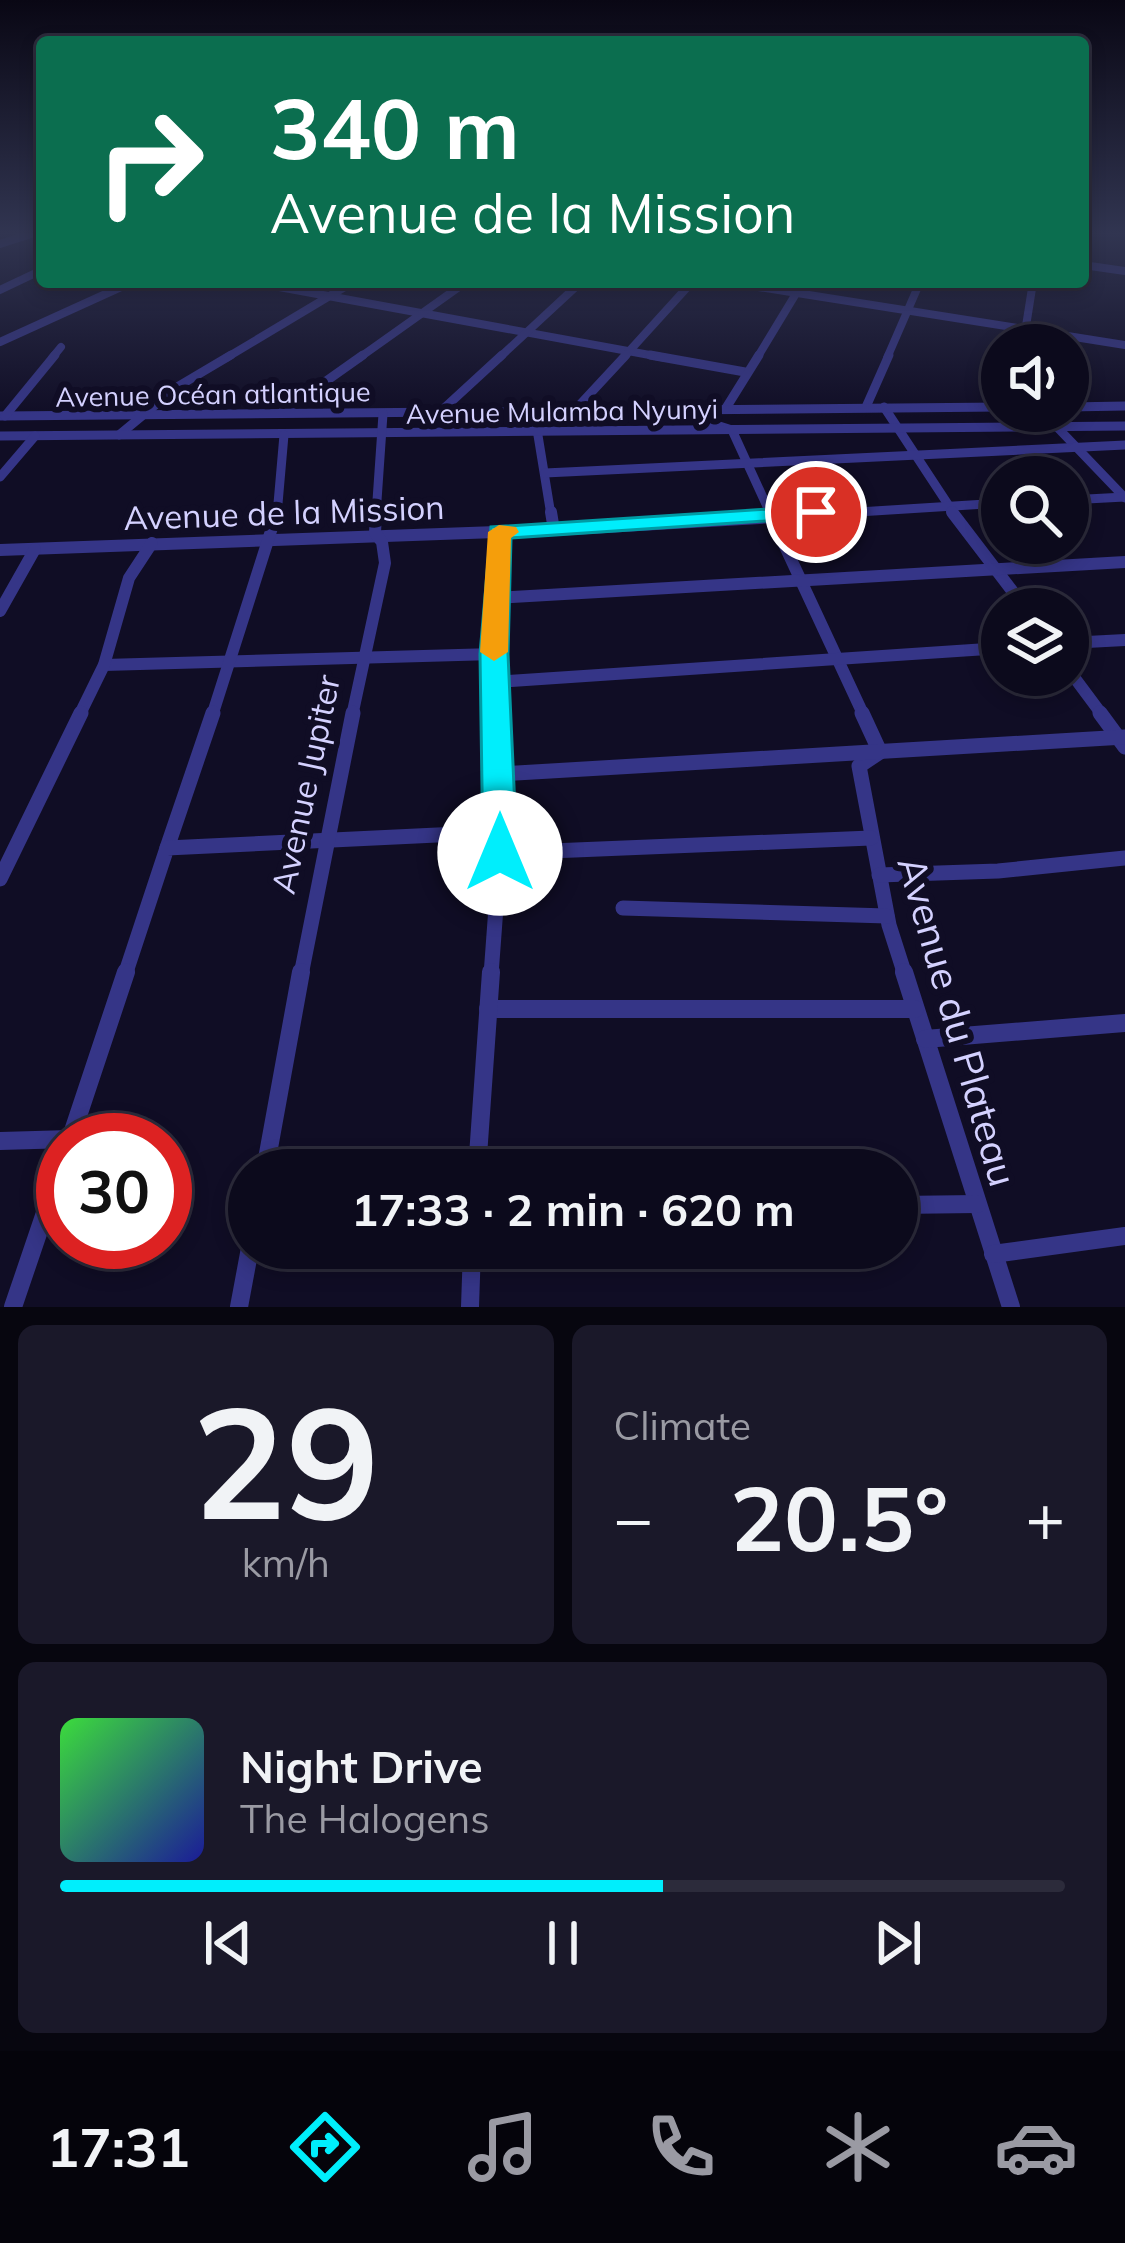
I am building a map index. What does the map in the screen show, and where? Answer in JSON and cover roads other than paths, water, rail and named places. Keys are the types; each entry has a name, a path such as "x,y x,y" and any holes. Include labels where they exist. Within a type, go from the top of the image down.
{"street":[{"path":"0,342 103,295"},
{"path":"324,295 746,372"},
{"path":"220,434 243,421 281,414 449,295"},
{"path":"440,412 566,295"},
{"path":"574,411 680,295"},
{"path":"726,409 795,295"},
{"path":"809,295 995,324"},
{"path":"866,407 914,295"},
{"path":"119,435 177,387 330,296"},
{"path":"1089,339 1125,345"},
{"path":"2,416 61,347"},
{"path":"1089,407 1125,406"},
{"path":"884,407 948,506 1011,588"},
{"name":"Avenue Océan atlantique","path":"2,416 138,421 281,414 981,407"},
{"path":"666,409 732,430 880,752"},
{"path":"534,411 554,530"},
{"name":"Avenue Jupiter","path":"269,1149 326,838 385,562 382,542 375,533 383,414"},
{"path":"227,415 243,421"},
{"path":"138,421 151,434"},
{"name":"Avenue Mulamba Nyunyi","path":"1089,426 1125,426"},
{"name":"Avenue Mulamba Nyunyi","path":"0,436 981,427"},
{"path":"1062,432 1125,497"},
{"path":"79,1113 227,663 273,539 284,435"},
{"path":"0,477 35,436"},
{"path":"545,473 1125,445"},
{"path":"1089,499 1125,497"},
{"name":"Avenue de la Mission","path":"0,550 554,530 981,504"},
{"path":"478,1149 500,853 494,654 499,532"},
{"path":"0,879 104,665 129,578 152,543"},
{"path":"0,611 35,549"},
{"path":"494,598 1125,562"},
{"path":"1089,642 1125,640"},
{"path":"495,682 981,649"},
{"path":"104,665 494,654"},
{"path":"1089,696 1123,741"},
{"path":"500,774 1123,741"},
{"name":"Avenue du Plateau","path":"880,752 859,766 886,916 1011,1307"},
{"path":"167,848 500,832"},
{"path":"500,853 871,838"},
{"path":"879,875 998,871 1125,858"},
{"path":"623,908 886,916"},
{"path":"488,1010 915,1009"},
{"path":"925,1039 1125,1023"},
{"path":"0,1141 36,1140"},
{"path":"918,1205 977,1204"},
{"path":"992,1254 1125,1236"},
{"path":"13,1307 36,1239"},
{"path":"239,1307 246,1269"},
{"path":"470,1307 471,1269"}]}
